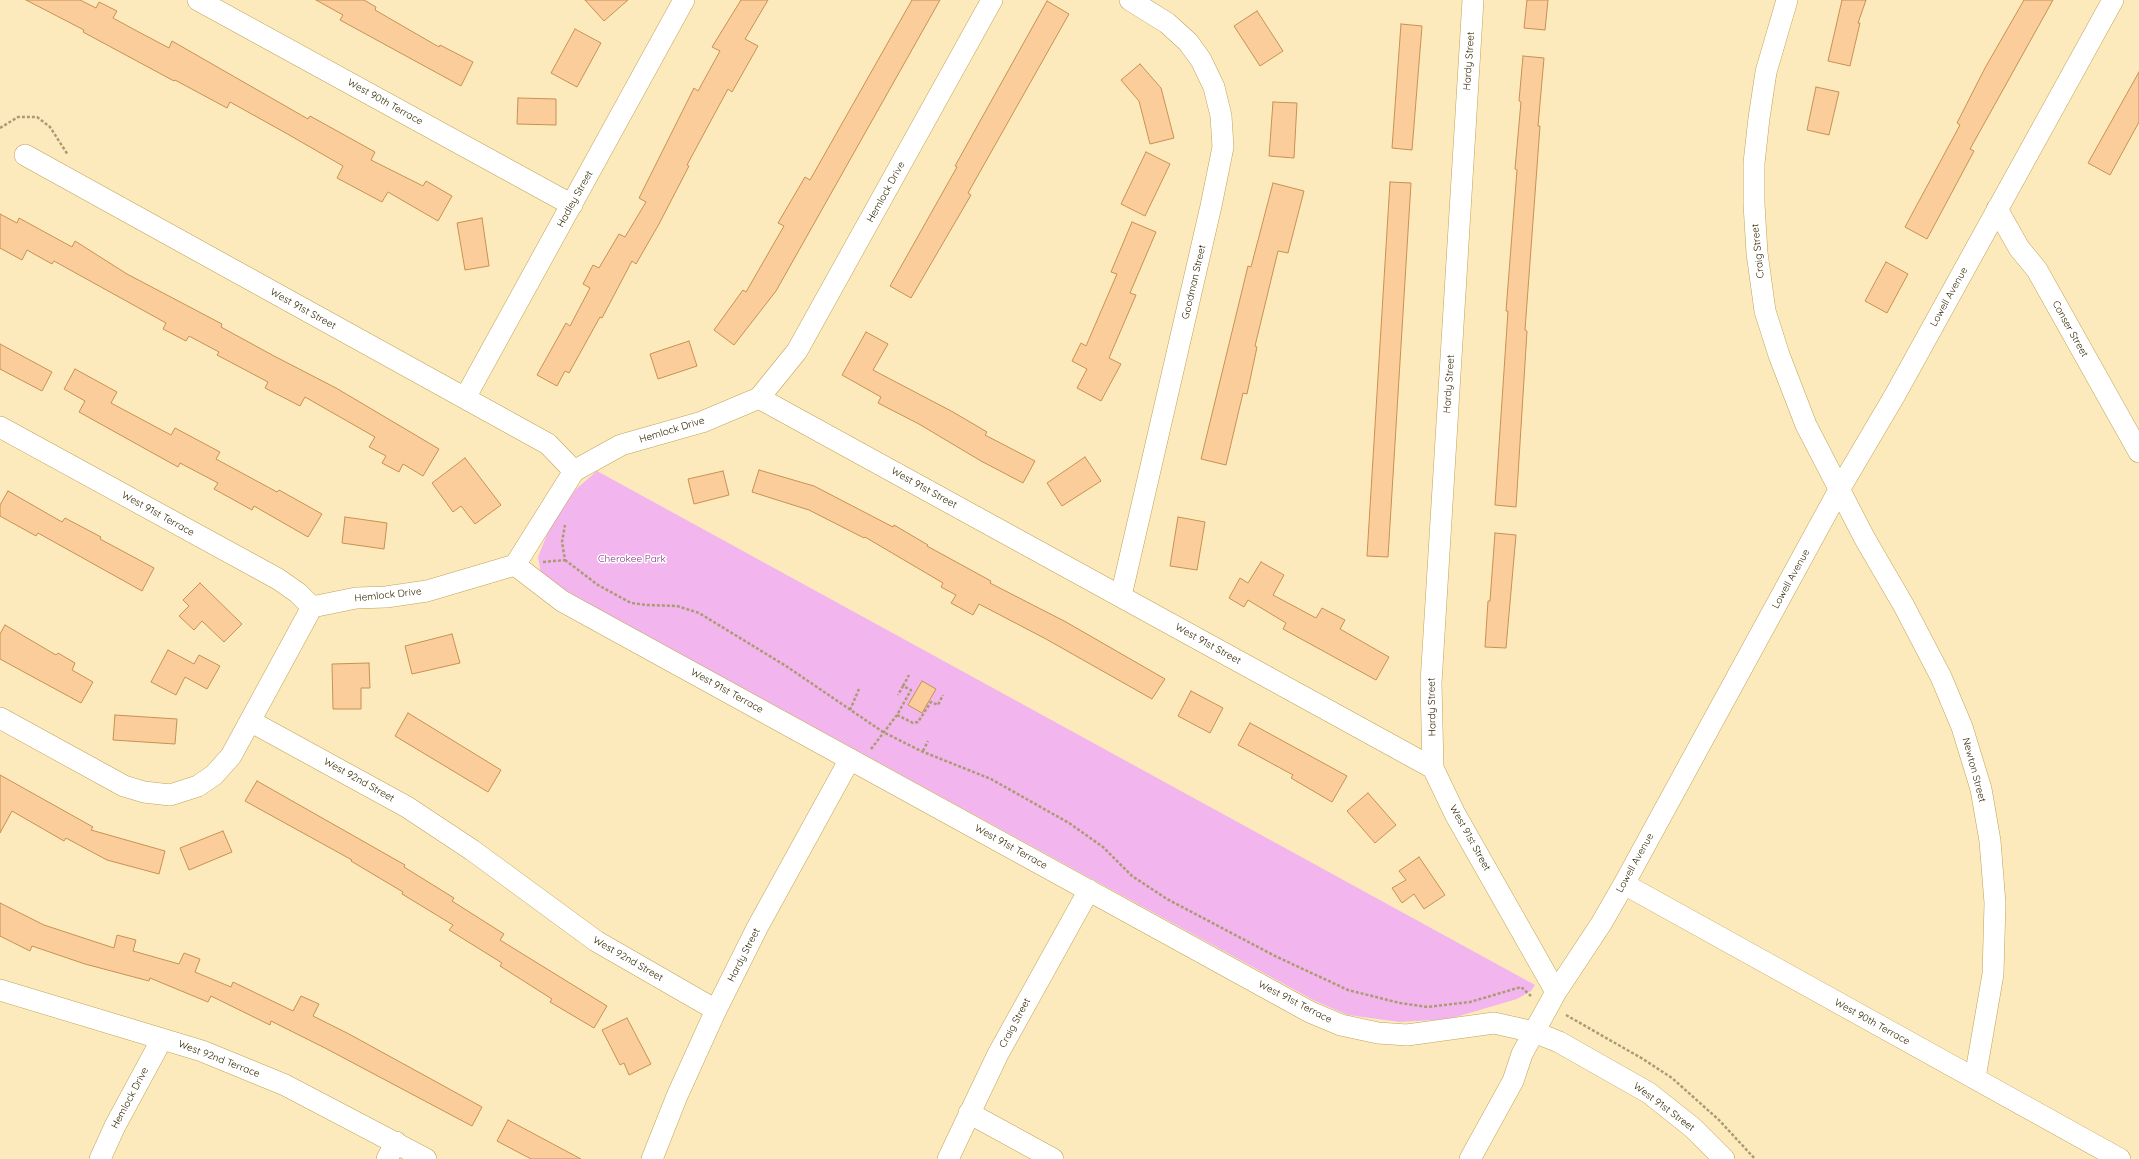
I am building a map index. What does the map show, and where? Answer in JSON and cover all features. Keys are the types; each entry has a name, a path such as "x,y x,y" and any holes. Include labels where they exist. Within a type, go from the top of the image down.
{"street":[{"name":"West 90th Terrace","path":"198,0 572,205"},
{"name":"Hadley Street","path":"465,398 684,0"},
{"name":"Hemlock Drive","path":"312,607 356,598 386,597 427,590 515,565 574,471 621,445 702,422 759,398 797,351 992,0"},
{"name":"Goodman Street","path":"1121,596 1211,206 1222,148 1221,116 1214,86 1201,60 1188,42 1167,23 1130,0"},
{"name":"Hardy Street","path":"1433,768 1431,683 1473,0"},
{"name":"Craig Street","path":"1786,0 1766,72 1759,118 1754,162 1754,204 1757,253 1765,311 1779,355 1806,425 1840,490"},
{"name":"Lowell Avenue","path":"1470,1159 1513,1081 1522,1054 1556,992 1601,924 1624,884 1840,490 1895,395 2113,0"},
{"name":"West 91st Street","path":"25,155 548,444 574,471"},
{"name":"Conser Street","path":"1997,209 2019,248 2037,270 2139,452"},
{"name":"West 91st Street","path":"759,398 1433,768 1455,814 1556,992"},
{"name":"West 91st Terrace","path":"0,427 278,580 298,592 312,607"},
{"name":"Newton Street","path":"1840,490 1941,677 1962,726 1981,790 1990,841 1995,903 1993,974 1975,1078"},
{"name":"West 91st Terrace","path":"515,565 562,601 1310,1012 1341,1025 1378,1033 1407,1035 1494,1023 1534,1032"},
{"path":"0,718 124,786 144,792 170,795 198,786 214,775 231,756 312,607"},
{"name":"West 92nd Street","path":"250,721 407,807 478,854 596,941 716,1010"},
{"name":"Hardy Street","path":"652,1159 677,1096 716,1010 757,928 850,759"},
{"name":"West 90th Terrace","path":"1624,884 2120,1159"},
{"name":"Craig Street","path":"948,1159 998,1054 1089,890"},
{"name":"West 92nd Terrace","path":"0,990 72,1013 202,1051 285,1085 391,1151 426,1159"},
{"name":"West 91st Street","path":"1534,1032 1559,1042 1649,1093 1693,1128 1724,1159"},
{"name":"Hemlock Drive","path":"100,1159 115,1126 162,1039"},
{"path":"969,1113 1053,1159"}],"path":[{"path":"565,560 562,542 566,521"},
{"path":"515,565 565,560 598,585 631,602 647,605 677,606 699,613 792,670 883,732 923,751 991,779 1069,824 1103,847 1132,876 1167,899 1275,956 1348,990 1400,1003 1427,1007 1470,1002 1521,987 1526,993"},
{"path":"898,695 909,675"},
{"path":"883,732 897,714 910,690 903,686"},
{"path":"850,710 859,689"},
{"path":"897,714 913,723 918,722 931,702 938,705 944,695"},
{"path":"923,751 928,741"}],"green space":[{"name":"Cherokee Park","path":"597,471 1535,985 1531,991 1517,999 1449,1019 1400,1022 1348,1015 1315,1001 582,600 546,579 541,574 538,557 552,522 576,489"}],"building":[{"path":"26,0 80,0 96,8 99,2 117,11 113,18 135,30 169,48 172,41 308,119 310,116 375,152 371,160 423,186 426,181 452,196 438,221 388,192 382,202 337,178 343,166 284,132 230,102 227,108 175,80 174,81 83,32 84,30"},
{"path":"316,0 364,0 376,7 375,10 439,47 440,45 473,62 461,86 340,20 343,15"},
{"path":"585,0 628,0 604,21"},
{"path":"741,0 768,0 745,39 758,46 732,92 728,89 687,165 689,166 659,224 636,264 632,261 602,318 600,317 569,373 565,371 557,386 537,375 566,323 570,326 590,288 583,284 593,265 599,268 619,234 625,237 646,202 639,198 694,88 698,91 720,51 712,47"},
{"path":"912,0 940,0 776,291 734,345 714,330 743,290 746,292 784,226 778,223 805,177 810,180"},
{"path":"1527,0 1548,0 1545,30 1524,28"},
{"path":"1842,0 1866,0 1858,23 1860,23 1850,66 1828,61"},
{"path":"2024,0 2053,0 1970,149 1974,151 1927,239 1905,227 1960,125 1957,123 1985,68"},
{"path":"1047,1 1069,14 968,193 971,195 911,298 890,286 957,167 955,166"},
{"path":"1257,11 1283,51 1260,66 1234,26"},
{"path":"1401,24 1422,26 1412,150 1392,148"},
{"path":"575,29 601,43 577,87 551,73"},
{"path":"1523,56 1544,58 1538,126 1540,126 1525,330 1527,331 1516,507 1495,505"},
{"path":"1140,64 1161,88 1174,138 1150,144 1139,101 1121,80"},
{"path":"2139,72 2139,122 2110,175 2088,163"},
{"path":"1816,87 1839,92 1829,135 1807,130"},
{"path":"518,98 556,99 556,125 517,124"},
{"path":"1273,102 1297,103 1294,158 1269,156"},
{"path":"1146,152 1170,164 1145,216 1121,204"},
{"path":"1390,182 1411,183 1388,557 1367,556"},
{"path":"1273,183 1304,191 1288,253 1278,251 1255,346 1257,347 1247,394 1243,393 1226,465 1201,459 1248,266 1251,267"},
{"path":"0,214 17,223 19,218 72,247 75,241 127,274 222,324 221,327 336,388 439,449 423,476 403,464 399,472 382,463 386,456 369,447 375,437 305,397 300,406 265,388 268,382 217,355 219,352 189,336 186,341 163,329 166,323 54,261 52,264 27,250 22,260 0,248"},
{"path":"482,218 489,266 465,270 457,223"},
{"path":"1132,222 1156,232 1130,293 1136,295 1109,358 1121,364 1101,401 1077,388 1087,369 1072,361 1081,343 1086,346 1117,274 1111,272"},
{"path":"1886,262 1908,274 1887,313 1865,301"},
{"path":"866,332 888,344 873,370 953,412 987,432 985,435 1035,461 1023,483 981,461 919,424 878,403 881,397 842,375"},
{"path":"689,341 697,366 658,379 650,354"},
{"path":"0,344 52,372 42,391 0,369"},
{"path":"75,369 117,392 111,403 171,435 175,428 220,452 216,459 277,492 279,490 322,514 308,537 254,506 252,510 214,489 218,483 180,463 178,467 79,412 85,401 64,389"},
{"path":"1085,457 1101,481 1062,506 1047,483"},
{"path":"465,458 501,505 475,524 461,506 453,512 432,483"},
{"path":"759,470 814,486 893,527 894,525 928,545 927,546 991,581 990,583 1066,622 1165,679 1152,699 1046,639 979,604 973,615 951,603 956,595 941,587 943,583 865,537 864,538 809,510 752,492"},
{"path":"723,471 729,495 694,504 688,479"},
{"path":"8,491 62,522 65,518 154,568 142,591 38,533 36,536 0,516 0,505"},
{"path":"345,517 387,523 384,549 342,543"},
{"path":"1178,517 1205,522 1197,570 1170,566"},
{"path":"1495,533 1516,535 1506,648 1485,647"},
{"path":"1261,562 1284,575 1273,595 1316,618 1322,608 1345,620 1340,629 1389,657 1376,680 1283,629 1286,623 1248,600 1244,607 1229,598 1240,578 1248,583"},
{"path":"200,583 242,624 224,642 202,621 194,630 179,616 189,606 183,600"},
{"path":"5,625 56,655 58,653 75,663 72,670 93,682 81,703 0,659 0,634"},
{"path":"452,634 460,663 412,674 405,646"},
{"path":"168,650 194,664 199,655 220,666 207,689 185,677 176,695 151,682"},
{"path":"369,663 370,688 361,688 361,709 333,709 332,664"},
{"path":"922,681 936,689 922,713 908,705"},
{"path":"1191,691 1223,708 1210,733 1178,716"},
{"path":"408,713 501,770 488,792 395,736"},
{"path":"115,715 177,719 175,744 113,740"},
{"path":"1250,723 1347,776 1332,802 1291,778 1293,775 1238,745"},
{"path":"0,775 93,827 91,830 165,851 159,874 107,860 66,838 64,841 12,811 0,833"},
{"path":"257,781 405,865 404,867 454,898 452,901 504,934 500,940 607,1006 594,1028 550,1002 552,999 500,966 502,963 449,930 453,925 402,894 403,892 351,861 352,860 245,801"},
{"path":"1368,793 1396,825 1375,843 1347,811"},
{"path":"223,831 232,852 189,870 180,848"},
{"path":"1419,857 1445,895 1424,909 1414,894 1402,903 1392,888 1406,880 1399,871"},
{"path":"0,903 44,925 114,948 117,935 136,940 133,951 179,964 184,953 200,959 195,972 231,987 233,982 293,1011 301,996 319,1004 313,1016 349,1034 482,1107 472,1126 271,1021 270,1025 211,996 208,1002 150,978 149,981 85,964 32,946 30,951 0,936"},
{"path":"627,1018 651,1064 629,1075 624,1063 620,1065 602,1030"},
{"path":"508,1120 581,1159 531,1159 497,1141"}]}
